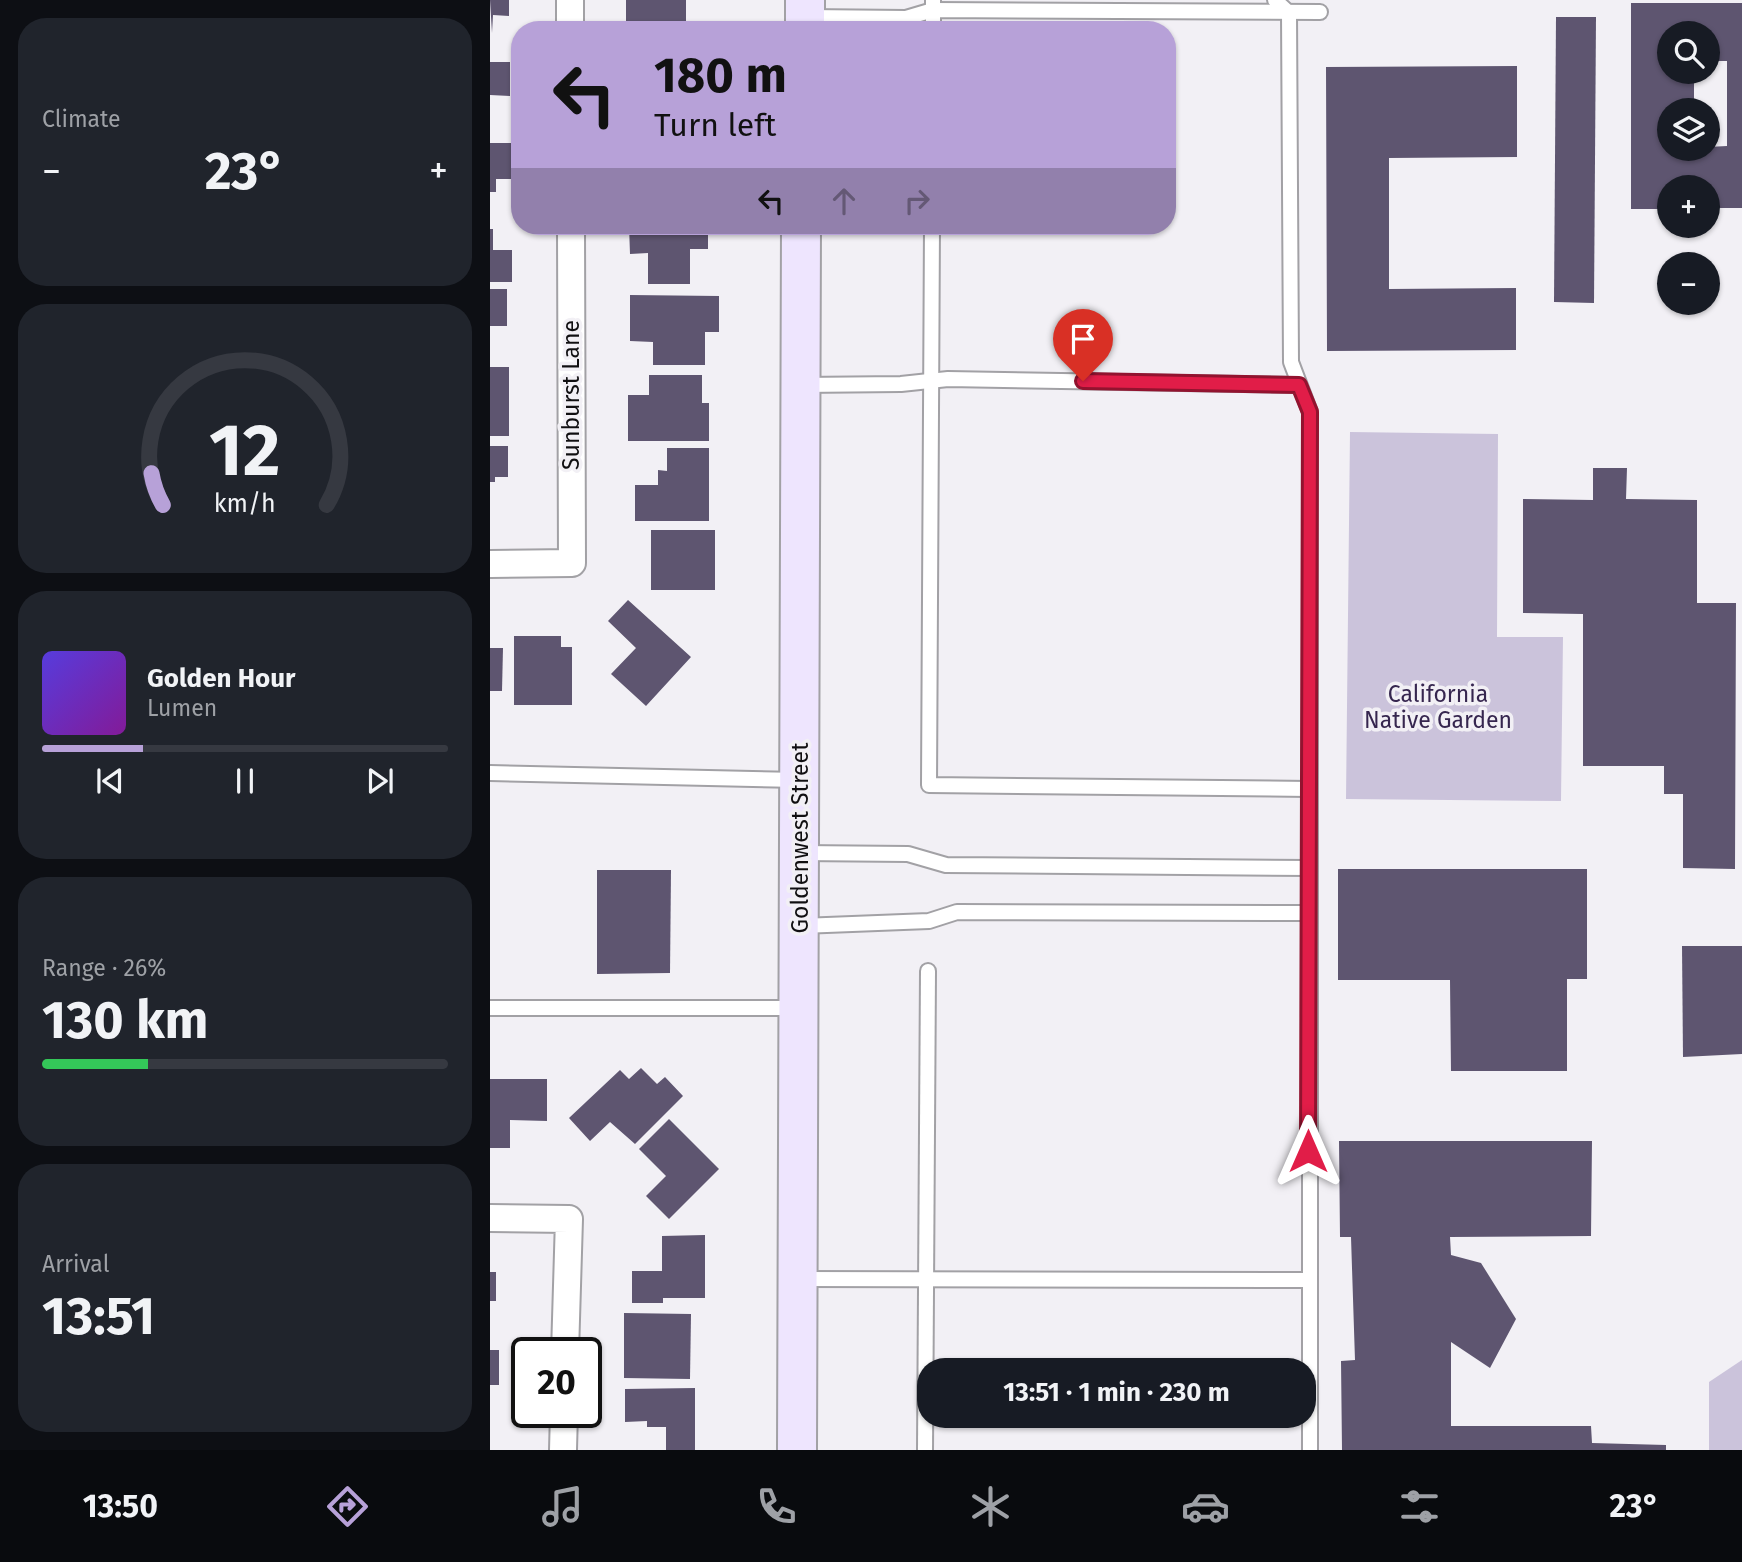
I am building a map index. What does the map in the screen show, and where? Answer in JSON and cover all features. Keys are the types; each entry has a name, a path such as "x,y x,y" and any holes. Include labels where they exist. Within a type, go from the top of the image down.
{"main road":[{"name":"Goldenwest Street","path":"797,1450 802,235"}],"street":[{"path":"570,0 570,21"},
{"name":"Sunburst Lane","path":"490,564 572,563 570,235"},
{"path":"490,1219 569,1219 565,1337"},
{"path":"563,1450 564,1428"}],"lane":[{"path":"1275,0 1289,13 1291,362 1310,412 1310,1450"},
{"path":"805,15 906,18 933,5 1320,12"},
{"path":"932,235 929,785 1309,789"},
{"path":"800,385 929,382 948,379 1299,385"},
{"path":"490,773 800,780"},
{"path":"800,853 908,854 946,865 1310,868"},
{"path":"799,926 929,921 957,912 1310,913"},
{"path":"925,1450 928,971"},
{"path":"490,1008 798,1008"},
{"path":"798,1279 1308,1279"}],"green space":[{"name":"California Native Garden","path":"1350,432 1498,434 1497,637 1563,637 1561,801 1346,799"},
{"path":"1742,1360 1742,1450 1709,1450 1709,1382"}],"building":[{"path":"490,0 509,0 509,16 493,15 492,33"},
{"path":"626,0 686,0 686,21 626,21"},
{"path":"1631,3 1742,3 1742,208 1720,208 1720,175 1657,175 1657,209 1631,209","holes":["1657,21 1720,21 1720,61 1727,61 1727,146 1720,146 1720,161 1657,161 1657,98 1694,98 1694,84 1657,84"]},
{"path":"1556,17 1596,17 1594,303 1554,302"},
{"path":"490,62 510,62 510,96 490,95"},
{"path":"1517,66 1517,157 1389,158 1389,289 1516,288 1516,350 1327,351 1326,67"},
{"path":"490,143 511,143 511,179 496,179 496,192 490,192"},
{"path":"490,229 493,229 493,250 512,250 512,282 490,282"},
{"path":"629,235 708,235 708,249 690,249 690,284 648,284 648,253 630,254"},
{"path":"490,289 507,289 507,326 490,326"},
{"path":"630,295 719,296 719,332 705,332 705,365 653,365 653,342 630,341"},
{"path":"490,367 509,367 509,436 490,436"},
{"path":"649,375 702,375 702,403 709,403 709,441 628,441 628,395 649,395"},
{"path":"490,446 508,446 508,477 495,477 495,482 490,482"},
{"path":"667,448 709,448 709,521 635,521 635,485 658,485 658,470 667,471"},
{"path":"1593,468 1627,468 1626,499 1697,500 1697,603 1736,603 1735,869 1683,868 1683,794 1664,794 1664,766 1583,766 1583,614 1523,613 1523,499 1593,500"},
{"path":"651,530 715,530 715,590 651,590"},
{"path":"628,600 691,657 646,706 611,674 636,648 608,621"},
{"path":"514,636 561,636 561,647 572,647 572,705 514,705"},
{"path":"490,648 503,648 502,691 490,691"},
{"path":"1338,869 1587,869 1587,979 1567,979 1567,1071 1451,1071 1450,980 1338,980"},
{"path":"597,870 671,870 670,973 597,974"},
{"path":"1682,946 1742,946 1742,1054 1683,1057"},
{"path":"641,1068 657,1084 665,1077 683,1096 635,1144 610,1122 590,1141 569,1118 620,1070 629,1079"},
{"path":"490,1079 547,1079 547,1121 510,1120 510,1148 490,1148"},
{"path":"669,1119 719,1169 669,1219 646,1196 666,1176 639,1149"},
{"path":"1339,1141 1592,1141 1591,1236 1450,1237 1451,1255 1481,1263 1516,1319 1490,1368 1451,1342 1451,1426 1591,1426 1592,1443 1666,1445 1666,1450 1342,1450 1341,1361 1355,1360 1351,1237 1340,1237"},
{"path":"705,1235 705,1298 663,1298 663,1303 632,1303 632,1271 662,1271 662,1236"},
{"path":"490,1272 496,1272 496,1301 490,1301"},
{"path":"624,1313 691,1314 690,1379 624,1378"},
{"path":"490,1350 499,1350 499,1385 490,1385"},
{"path":"695,1388 695,1450 666,1450 666,1427 647,1427 647,1421 625,1422 625,1389"}],"route":[{"path":"1083,381 1299,385 1310,412 1308,1151"}]}
